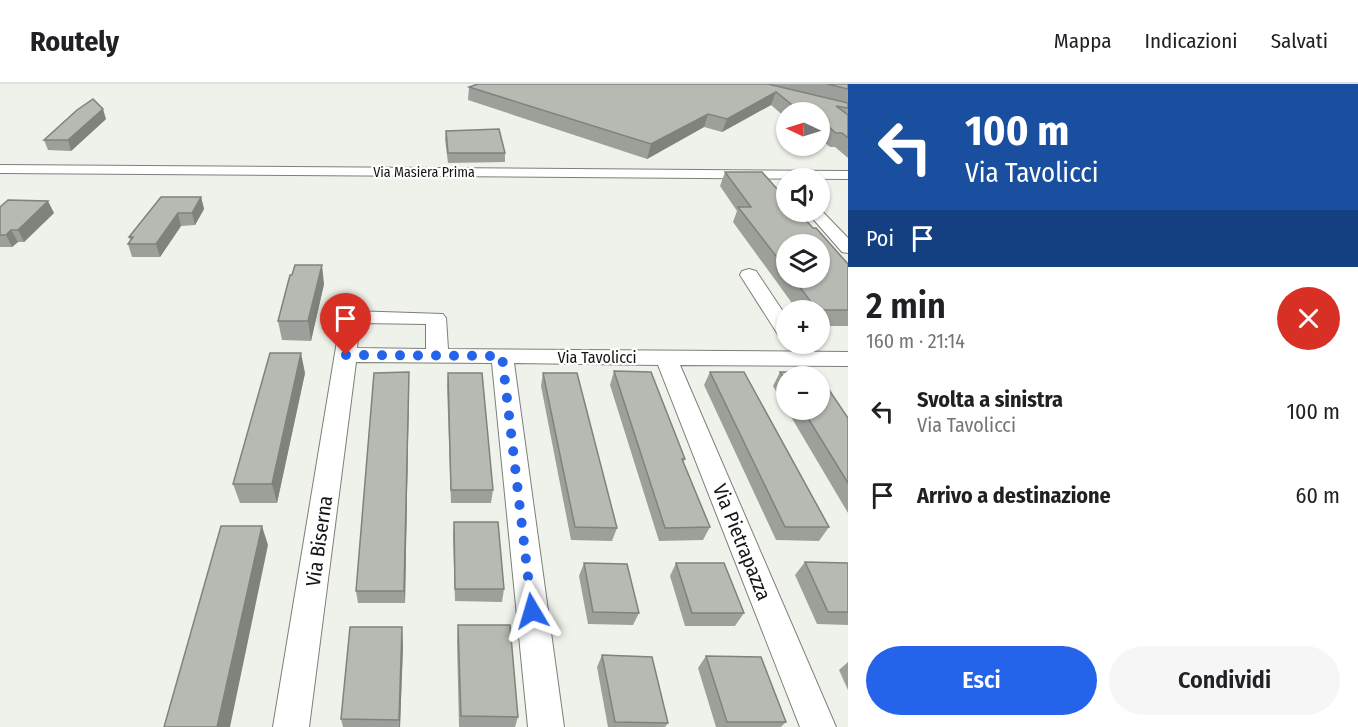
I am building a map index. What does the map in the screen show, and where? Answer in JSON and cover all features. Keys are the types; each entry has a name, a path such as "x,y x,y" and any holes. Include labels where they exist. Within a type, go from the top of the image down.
{"street":[{"name":"Via Masiera Prima","path":"0,169 776,177"},
{"name":"Via Masiera Prima","path":"830,176 848,175"},
{"path":"824,222 848,248"},
{"path":"749,275 776,316"},
{"name":"Via Biserna","path":"291,727 351,317 436,318 436,350"},
{"name":"Via Tavolicci","path":"347,349 436,350 502,356 848,359"},
{"path":"502,356 546,727"},
{"name":"Via Pietrapazza","path":"666,357 818,727"}],"building":[{"path":"478,84 768,84 848,103 848,108 836,106 848,115 848,138 830,128 830,102 788,102 776,92 727,119 708,114 651,144 469,87"},
{"path":"827,84 848,84 848,89"},
{"path":"93,99 103,109 68,140 44,140 77,110"},
{"path":"499,129 505,153 448,153 446,131"},
{"path":"725,172 762,172 776,188 776,222 807,222 821,234 776,234 776,256 738,207 751,207"},
{"path":"161,197 201,197 192,213 178,213 156,244 128,244 133,237 129,237"},
{"path":"8,200 48,201 18,230 11,230 6,235 0,235 0,207"},
{"path":"830,244 848,264 848,310 830,310 830,300 810,300 800,288 830,288"},
{"path":"295,265 322,265 308,321 278,321 290,275"},
{"path":"270,353 301,353 272,484 233,484"},
{"path":"614,371 651,372 685,459 682,459 710,527 665,528"},
{"path":"409,372 404,591 356,591 374,373"},
{"path":"710,372 744,372 829,527 785,527"},
{"path":"448,373 482,373 493,490 451,490"},
{"path":"543,373 577,373 617,528 575,527"},
{"path":"830,391 848,418 848,483 809,420 830,420"},
{"path":"454,522 498,522 504,589 455,589"},
{"path":"221,526 262,526 217,727 164,727"},
{"path":"805,562 848,563 848,612 828,612"},
{"path":"584,563 627,564 639,613 593,612"},
{"path":"676,563 724,563 744,613 692,613"},
{"path":"458,625 510,625 518,717 461,716"},
{"path":"350,627 402,627 399,720 341,719"},
{"path":"602,655 652,657 668,723 615,722"},
{"path":"706,656 761,657 786,722 727,722"}],"route":[{"path":"346,355 502,356 532,611"}]}
